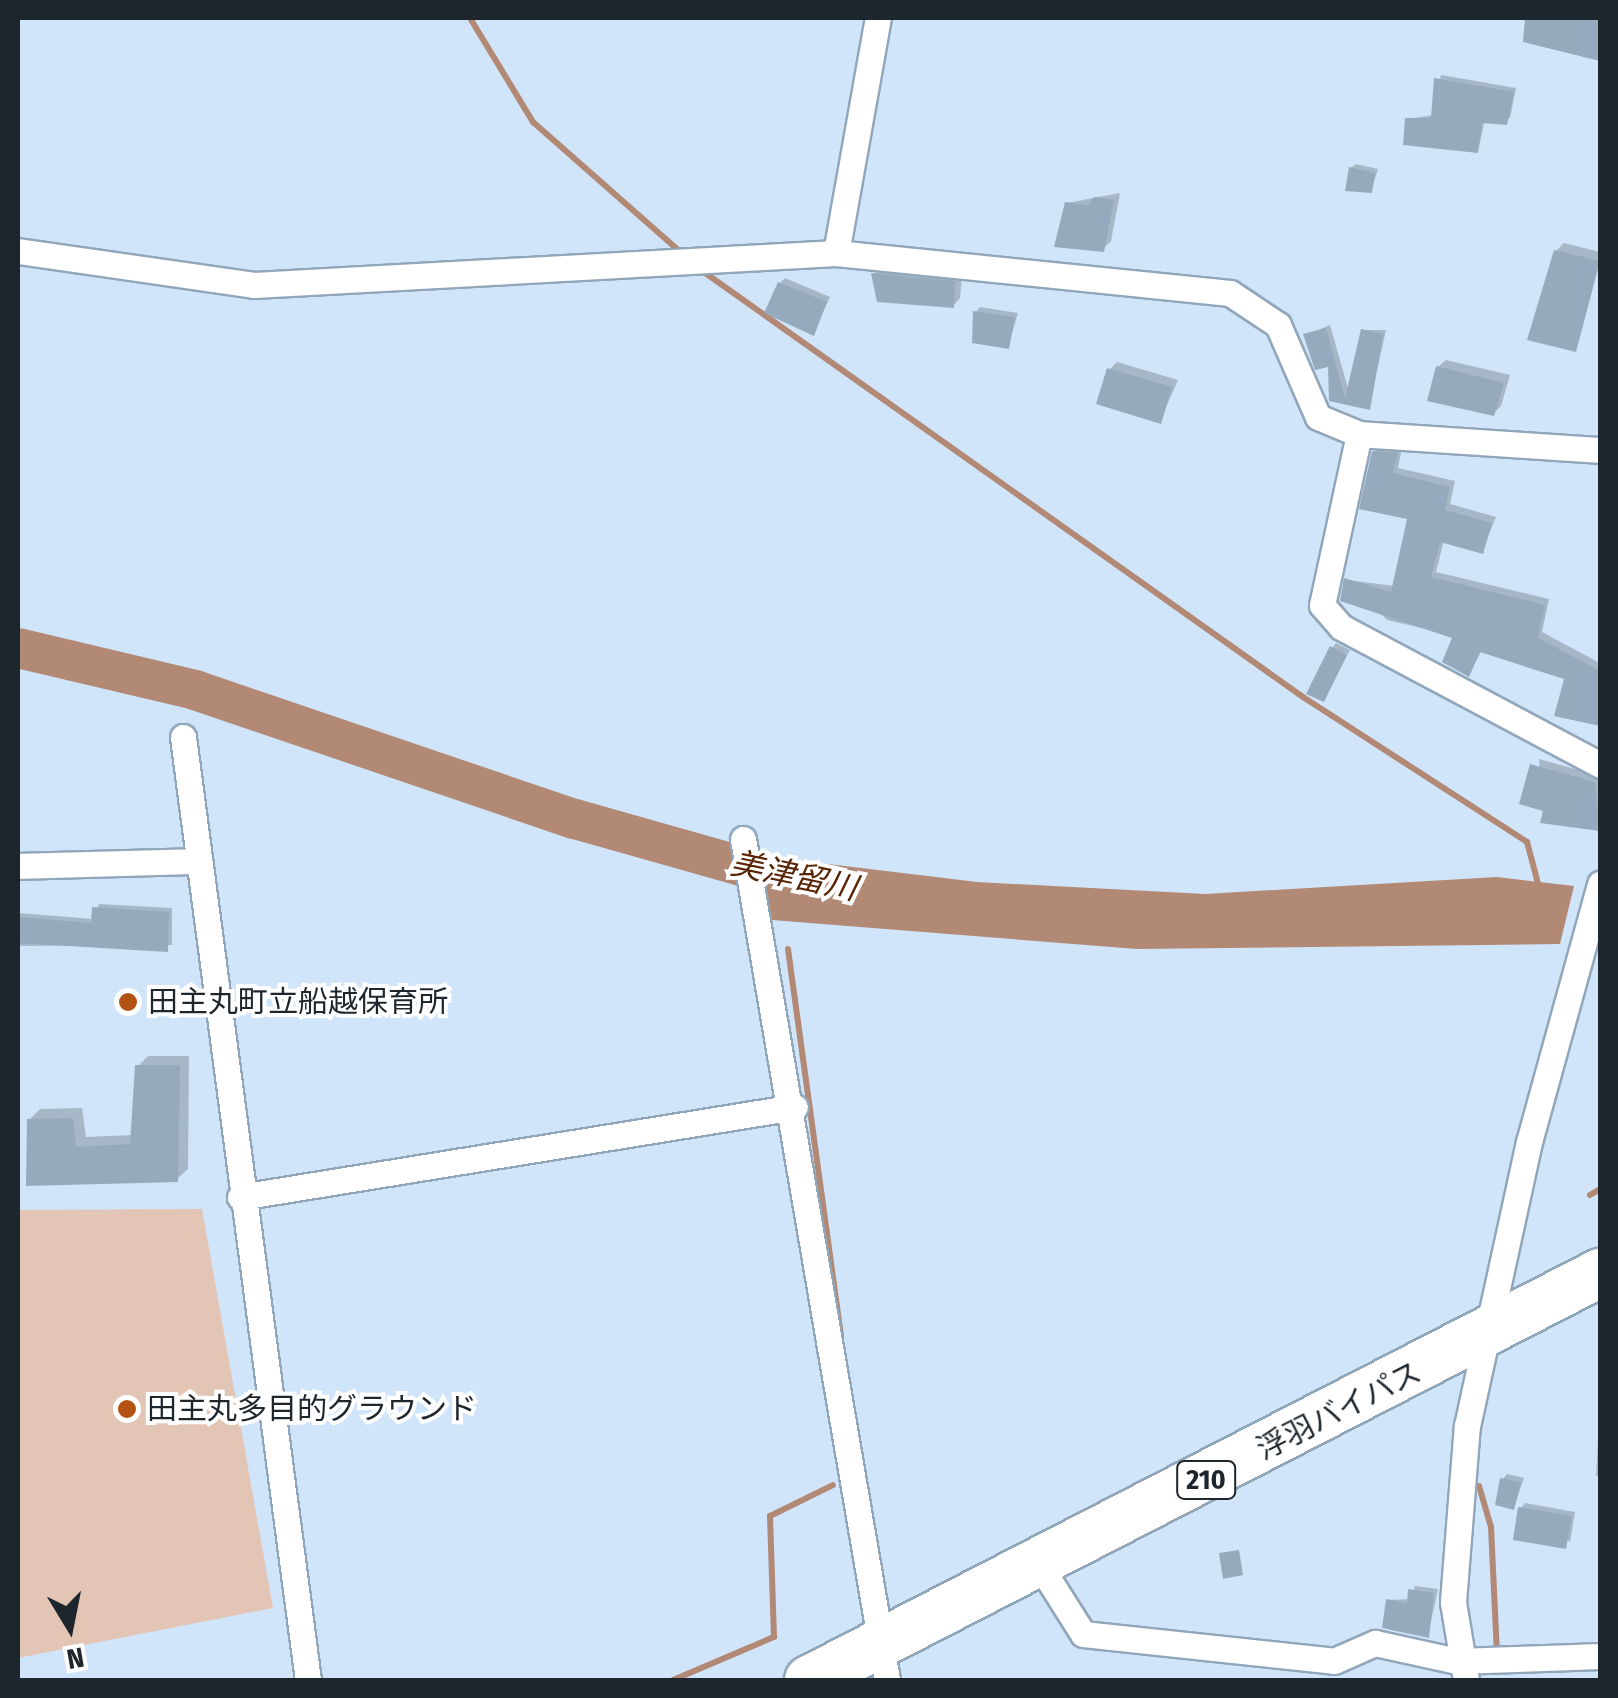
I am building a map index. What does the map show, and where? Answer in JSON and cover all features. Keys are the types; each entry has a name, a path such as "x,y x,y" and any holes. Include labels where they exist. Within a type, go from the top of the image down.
{"highway":[{"name":"浮羽バイパス","path":"810,1680 882,1664 1040,1566 1600,1273"}],"street":[{"path":"836,253 878,18"},
{"path":"18,250 254,285 836,253 1230,293 1278,325 1318,417 1359,434 1600,450"},
{"path":"1359,434 1322,605 1342,626 1600,765"},
{"path":"183,737 240,1197 308,1680"},
{"path":"743,839 765,932 795,1106 882,1664"},
{"path":"18,866 198,860"},
{"path":"1462,1671 1456,1517 1482,1336 1586,956 1600,884"},
{"path":"240,1197 795,1106"},
{"path":"1040,1566 1083,1634 1334,1662 1375,1643 1462,1671 1600,1656"}],"shaded area":[{"name":"田主丸多目的グラウンド","path":"202,1209 273,1608 18,1658 18,1210"}],"water":[{"path":"753,855 977,882 1205,894 1497,877 1574,886 1560,944 1137,949 772,920"}],"building":[{"path":"1525,18 1600,18 1600,61 1523,42"},
{"path":"1434,78 1514,92 1507,125 1482,123 1478,153 1403,145 1405,118 1431,118"},
{"path":"1349,167 1375,173 1372,193 1345,191"},
{"path":"1094,197 1114,200 1104,252 1054,247 1065,202 1088,205"},
{"path":"1554,250 1600,261 1576,352 1527,340"},
{"path":"871,273 955,281 954,308 877,302"},
{"path":"778,282 827,302 814,336 764,313"},
{"path":"973,311 1015,317 1009,349 972,343"},
{"path":"1326,328 1345,398 1361,329 1383,334 1370,410 1329,401 1328,367 1315,370 1303,334"},
{"path":"1436,366 1504,383 1494,416 1427,401"},
{"path":"1107,368 1172,387 1161,424 1096,404"},
{"path":"1372,451 1398,453 1393,473 1450,487 1445,510 1492,523 1483,554 1440,542 1431,577 1545,605 1538,638 1600,671 1600,726 1554,716 1564,679 1480,652 1469,677 1442,662 1452,638 1340,601 1344,578 1391,592 1407,519 1359,509"},
{"path":"1330,646 1347,655 1324,702 1306,694"},
{"path":"1530,764 1595,782 1600,831 1540,823 1543,811 1519,804"},
{"path":"92,907 169,912 168,952 18,943 18,917 91,923"},
{"path":"135,1065 180,1065 178,1182 26,1186 27,1119 73,1118 76,1147 130,1144"},
{"path":"1500,1478 1521,1482 1514,1510 1495,1505"},
{"path":"1518,1507 1572,1516 1566,1549 1513,1540"},
{"path":"1239,1550 1243,1575 1223,1579 1219,1553"},
{"path":"1408,1589 1434,1593 1429,1638 1382,1628 1386,1599 1407,1603"}],"waterway":[{"path":"470,18 533,122 684,255"},
{"path":"701,270 1303,697 1527,842 1539,887"},
{"name":"美津留川","path":"18,648 195,690 575,819 784,878"},
{"path":"788,949 841,1337"},
{"path":"1590,1195 1600,1189"},
{"path":"673,1680 774,1637 770,1516 833,1485"},
{"path":"1479,1486 1491,1527 1497,1655"}],"place":[{"name":"田主丸町立船越保育所","path":"128,1002"},
{"name":"田主丸多目的グラウンド","path":"127,1409"}]}
